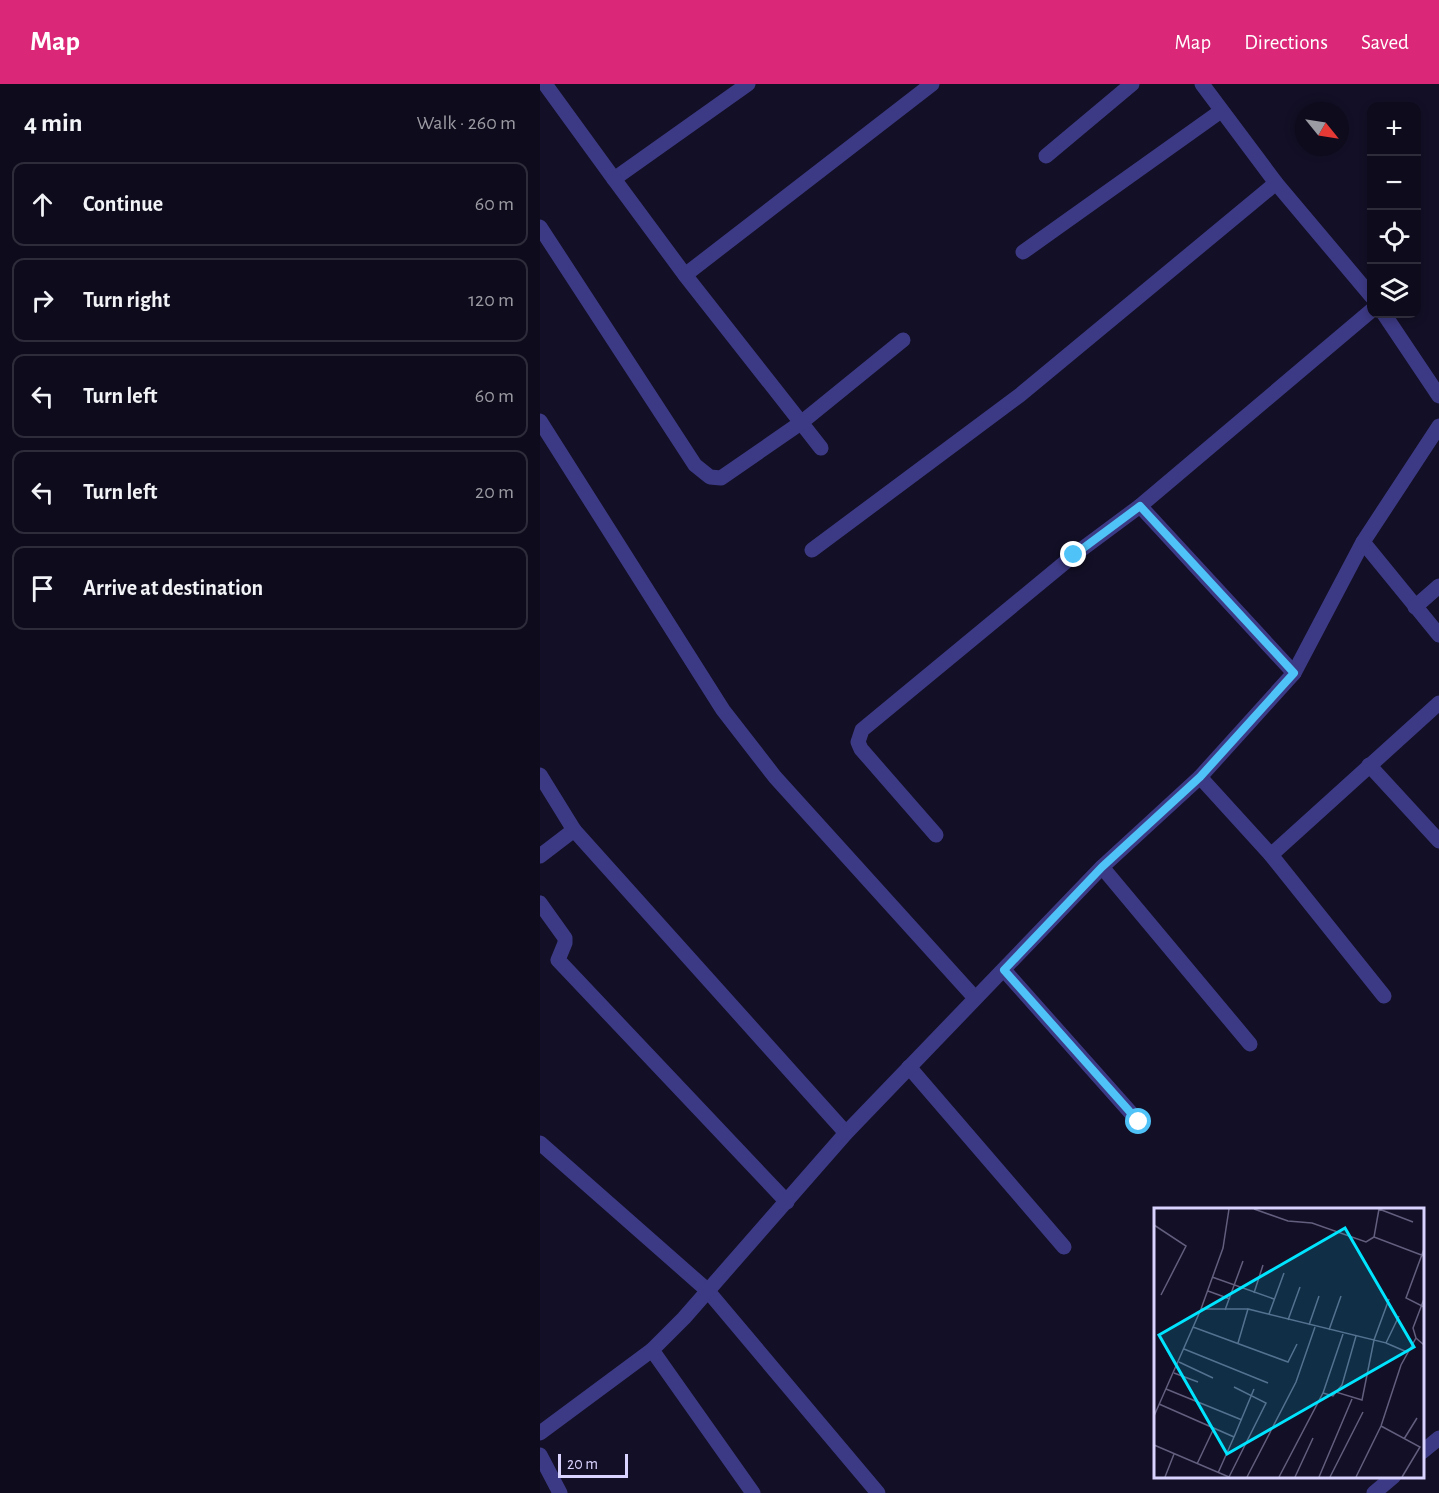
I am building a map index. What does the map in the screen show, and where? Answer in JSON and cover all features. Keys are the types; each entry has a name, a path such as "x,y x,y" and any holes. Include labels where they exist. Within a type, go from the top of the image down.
{"street":[{"path":"546,84 685,275 821,448"},
{"path":"614,179 729,89 747,84"},
{"path":"685,275 932,84"},
{"path":"1046,156 1132,84"},
{"path":"1202,84 1276,183 1367,292"},
{"path":"1023,252 1221,111"},
{"path":"812,550 1020,395 1276,183"},
{"path":"540,227 694,465 710,477 721,478 802,422 903,340"},
{"path":"936,835 861,749 858,742 862,730 1074,555 1140,506 1367,313"},
{"path":"1387,318 1439,396"},
{"path":"540,421 723,710 775,777 975,998"},
{"path":"540,1433 652,1350 684,1318 846,1133 1102,867 1200,777 1294,673 1363,542 1439,426"},
{"path":"1140,506 1294,673"},
{"path":"1363,542 1439,635"},
{"path":"1415,607 1439,586"},
{"path":"1271,855 1439,703"},
{"path":"1369,765 1439,841"},
{"path":"540,775 574,830 846,1133"},
{"path":"1200,777 1271,855 1384,996"},
{"path":"540,856 574,830"},
{"path":"1102,867 1250,1044"},
{"path":"540,903 565,938 558,960 787,1202"},
{"path":"1004,970 1139,1122"},
{"path":"909,1067 1064,1247"},
{"path":"540,1143 707,1290 879,1493"},
{"path":"652,1350 753,1493"},
{"path":"1424,1450 1439,1438"},
{"path":"540,1455 560,1493"},
{"path":"1374,1493 1392,1478"}],"route":[{"path":"1074,555 1140,506 1294,673 1200,777 1102,867 1004,970 1139,1122"}]}
